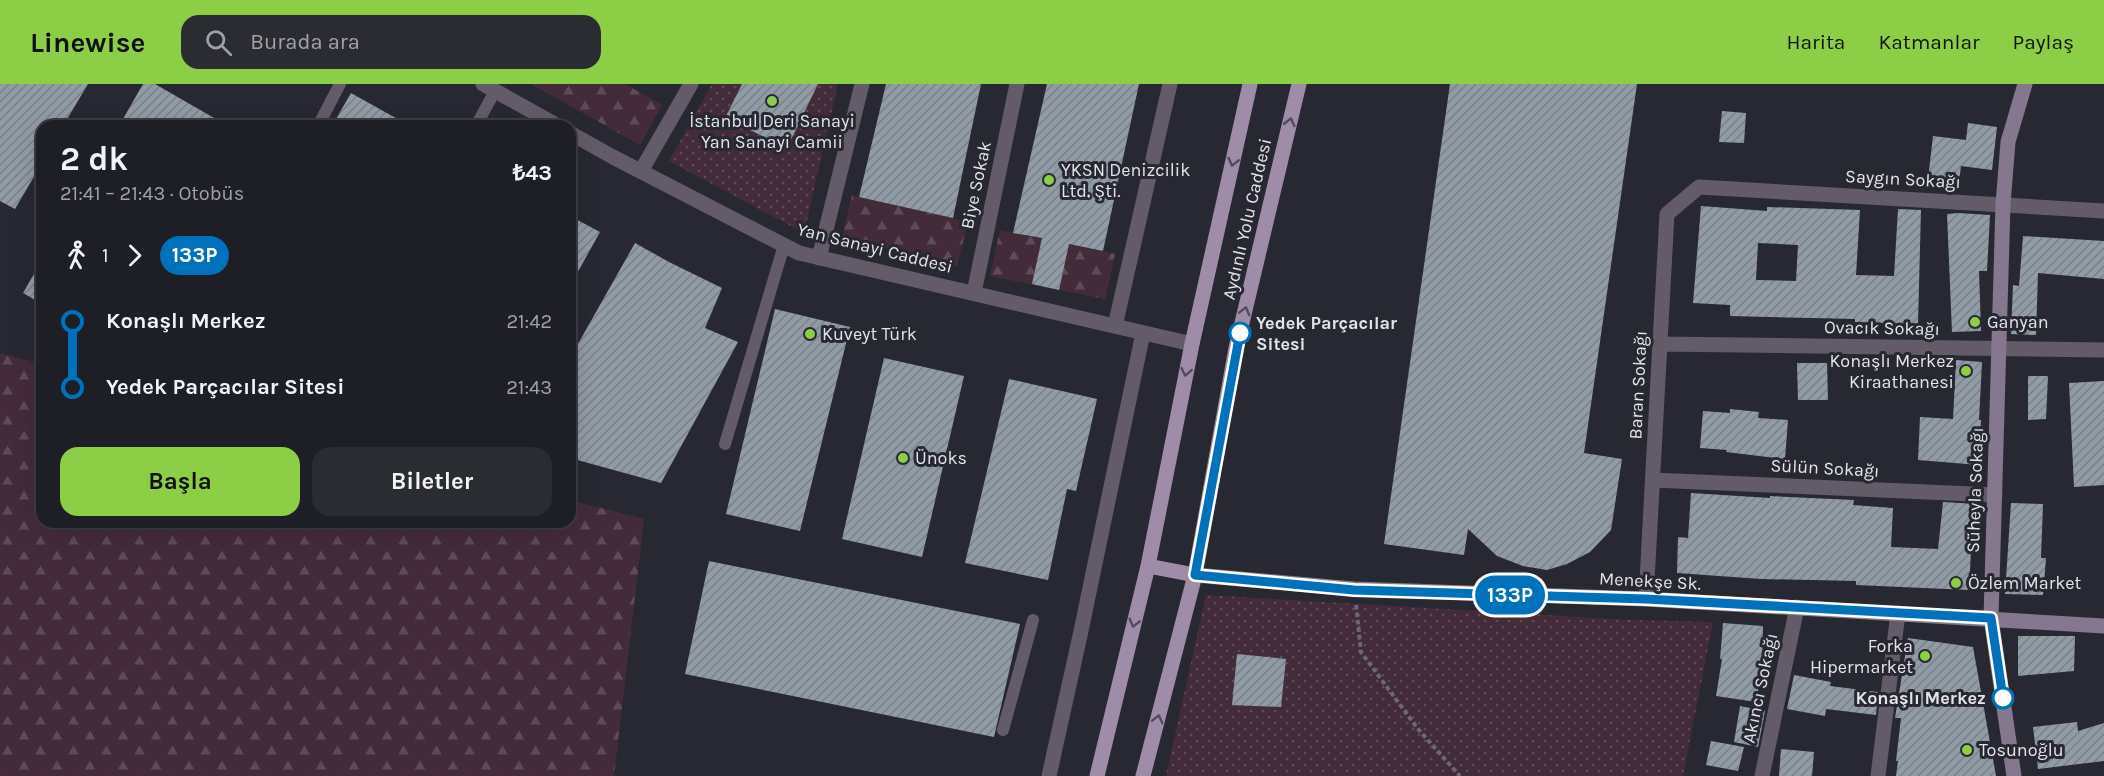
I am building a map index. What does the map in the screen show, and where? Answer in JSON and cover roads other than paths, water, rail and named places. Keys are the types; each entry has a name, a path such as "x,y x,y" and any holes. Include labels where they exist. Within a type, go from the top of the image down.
{"main road":[{"name":"Aydınlı Yolu Caddesi","path":"1097,776 1148,566 1192,344 1250,84"},
{"name":"Aydınlı Yolu Caddesi","path":"1143,776 1195,575 1236,348 1299,84"},
{"path":"1148,566 1195,575"}],"street":[{"path":"496,91 516,84"},
{"path":"641,171 691,84"},
{"path":"819,258 862,84"},
{"name":"Biye Sokak","path":"974,293 1017,84"},
{"path":"1115,326 1170,84"},
{"name":"Süheyla Sokağı","path":"2014,776 1991,618 2003,204 2008,142 2025,84"},
{"path":"496,91 547,120"},
{"name":"Yan Sanayi Caddesi","path":"576,136 799,253 1192,344"},
{"name":"Saygın Sokağı","path":"1699,187 2104,211"},
{"name":"Baran Sokağı","path":"1646,599 1667,214 1699,187"},
{"path":"1049,776 1143,333"},
{"name":"Ovacık Sokağı","path":"1660,344 2104,350"},
{"name":"Sülün Sokağı","path":"1653,480 1995,495"},
{"name":"Menekşe Sk.","path":"1195,575 1354,590 1646,599 2104,626"},
{"name":"Akıncı Sokağı","path":"1762,776 1797,608"},
{"path":"1878,776 1898,613"}],"lane":[{"path":"321,120 340,84"},
{"path":"479,120 496,91"},
{"path":"725,444 784,245"},
{"path":"1003,730 1033,621"}],"place":[{"name":"İstanbul Deri Sanayi Yan Sanayi Camii","path":"772,101"},
{"name":"YKSN Denizcilik Ltd. Şti.","path":"1049,180"},
{"name":"Ganyan","path":"1975,322"},
{"name":"Yedek Parçacılar Sitesi","path":"1240,333"},
{"name":"Kuveyt Türk","path":"810,334"},
{"name":"Konaşlı Merkez Kiraathanesi","path":"1966,371"},
{"name":"Ünoks","path":"903,458"},
{"name":"Özlem Market","path":"1956,583"},
{"name":"Forka Hipermarket","path":"1925,656"},
{"name":"Konaşlı Merkez","path":"2003,698"},
{"name":"Tosunoğlu","path":"1967,750"}]}
